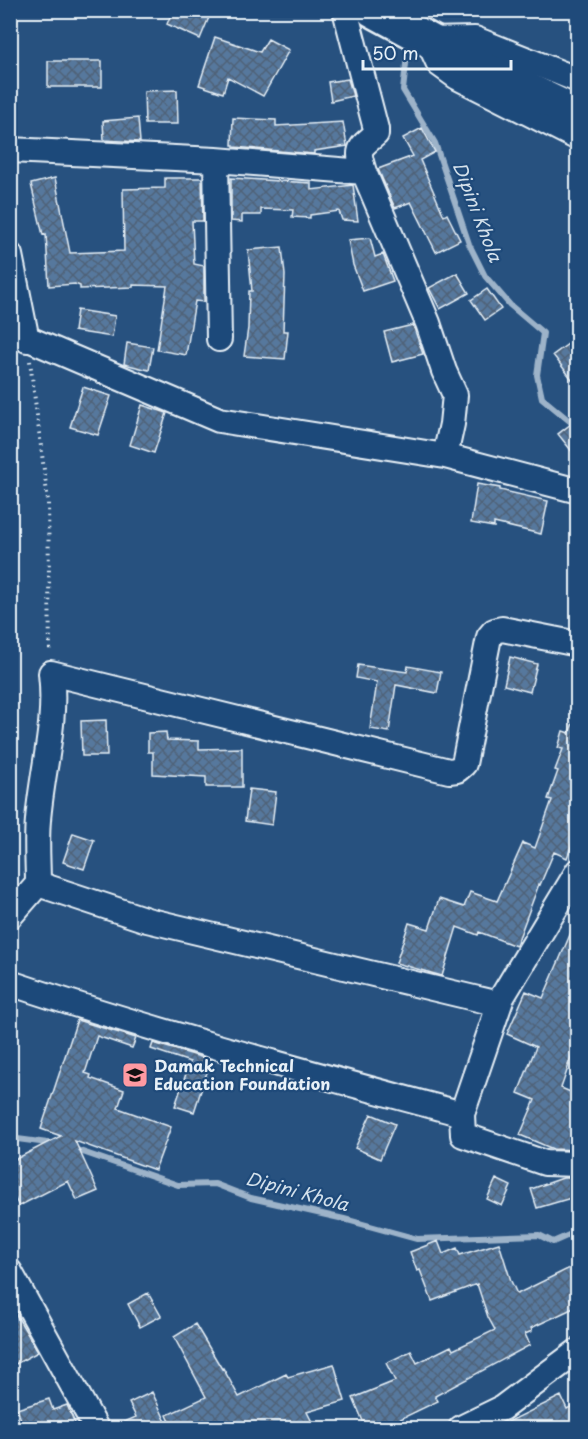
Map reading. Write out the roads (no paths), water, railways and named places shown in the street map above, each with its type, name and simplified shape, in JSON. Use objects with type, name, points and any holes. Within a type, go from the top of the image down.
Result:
[{"type":"highway","points":[[373,10],[428,40],[578,114]]},
{"type":"street","points":[[345,10],[376,129],[376,134],[360,148],[359,153],[364,171],[428,323],[444,371],[455,395],[445,456]]},
{"type":"street","points":[[578,80],[475,39],[428,40],[439,64],[457,77],[578,138]]},
{"type":"street","points":[[10,150],[216,160],[364,171]]},
{"type":"street","points":[[216,160],[219,339]]},
{"type":"street","points":[[10,255],[19,336],[219,420],[445,456],[578,491]]},
{"type":"street","points":[[10,916],[38,884],[38,820],[54,696],[51,673],[448,771],[457,770],[464,764],[484,658],[489,637],[494,631],[502,629],[578,644]]},
{"type":"street","points":[[576,876],[499,1004],[462,1114],[463,1136],[545,1163],[578,1164]]},
{"type":"street","points":[[38,884],[147,920],[499,1004]]},
{"type":"street","points":[[10,983],[213,1046],[462,1114]]},
{"type":"street","points":[[10,1272],[96,1428]]},
{"type":"street","points":[[461,1428],[502,1408],[578,1350]]},
{"type":"waterway","name":"Dipini Khola","points":[[428,17],[431,10]]},
{"type":"waterway","name":"Dipini Khola","points":[[408,47],[403,90],[435,143],[469,244],[485,276],[510,305],[543,333],[537,375],[542,398],[578,428]]},
{"type":"waterway","name":"Dipini Khola","points":[[10,1138],[55,1144]]},
{"type":"waterway","name":"Dipini Khola","points":[[74,1149],[178,1185],[215,1184],[251,1198],[344,1219],[417,1239],[539,1235],[553,1242],[578,1231]]},
{"type":"place","name":"Damak Technical Education Foundation","points":[[135,1075]]}]
